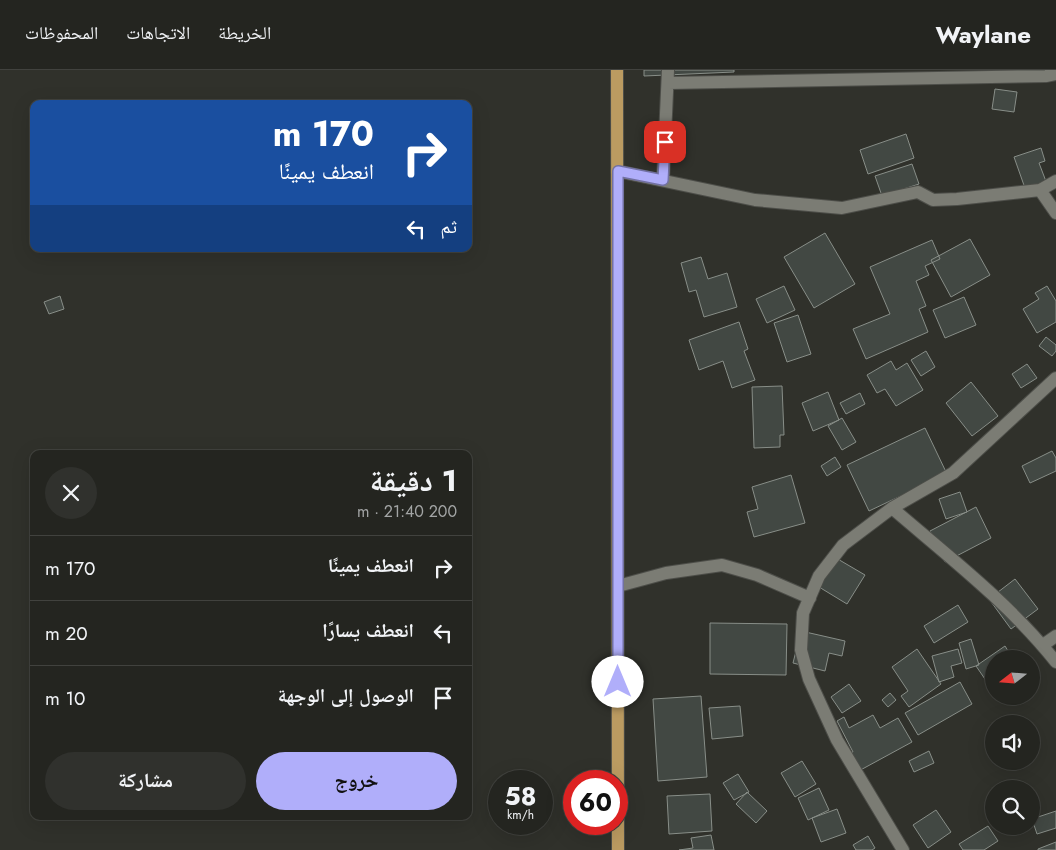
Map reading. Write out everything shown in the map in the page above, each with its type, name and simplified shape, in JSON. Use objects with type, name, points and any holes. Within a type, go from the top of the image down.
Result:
[{"type":"main road","points":[[617,70],[618,850]]},
{"type":"street","points":[[663,180],[668,76],[1046,76],[1056,74]]},
{"type":"street","points":[[618,171],[756,200],[842,208],[918,192],[933,200],[1040,190],[1056,181]]},
{"type":"street","points":[[1040,190],[1056,213]]},
{"type":"street","points":[[903,850],[837,740],[809,678],[801,650],[804,613],[819,576],[843,545],[892,508],[953,473],[1056,378]]},
{"type":"street","points":[[892,508],[994,596],[1056,662]]},
{"type":"street","points":[[618,586],[666,573],[722,565],[757,575],[810,598]]},
{"type":"street","points":[[1043,646],[1056,636]]},
{"type":"building","points":[[644,70],[734,70],[734,72],[644,76]]},
{"type":"building","points":[[995,89],[1017,92],[1014,112],[992,109]]},
{"type":"building","points":[[906,134],[914,158],[868,174],[860,150]]},
{"type":"building","points":[[1041,148],[1045,161],[1039,163],[1047,184],[1026,191],[1014,157]]},
{"type":"building","points":[[912,164],[919,184],[882,196],[875,176]]},
{"type":"building","points":[[825,233],[855,284],[814,308],[784,257]]},
{"type":"building","points":[[970,239],[990,275],[951,297],[931,260]]},
{"type":"building","points":[[932,240],[940,259],[925,266],[929,275],[916,281],[926,306],[919,309],[928,332],[866,359],[853,329],[890,314],[870,267]]},
{"type":"building","points":[[701,257],[708,279],[727,273],[737,307],[704,317],[696,290],[689,292],[681,263]]},
{"type":"building","points":[[784,286],[795,310],[767,323],[756,299]]},
{"type":"building","points":[[1047,286],[1056,301],[1056,322],[1037,333],[1023,309],[1039,299],[1035,293]]},
{"type":"building","points":[[60,296],[64,309],[49,314],[44,302]]},
{"type":"building","points":[[964,297],[976,325],[945,338],[933,310]]},
{"type":"building","points":[[798,315],[811,354],[787,362],[774,323]]},
{"type":"building","points":[[739,322],[748,349],[744,351],[755,380],[732,388],[723,361],[699,370],[689,340]]},
{"type":"building","points":[[1046,337],[1056,345],[1056,351],[1052,356],[1039,346]]},
{"type":"building","points":[[926,351],[935,367],[921,376],[911,360]]},
{"type":"building","points":[[891,361],[896,370],[907,363],[923,390],[896,406],[885,389],[877,393],[867,375]]},
{"type":"building","points":[[1027,364],[1037,378],[1021,388],[1012,374]]},
{"type":"building","points":[[971,382],[998,416],[972,436],[946,403]]},
{"type":"building","points":[[782,386],[784,435],[780,435],[780,447],[754,448],[752,387]]},
{"type":"building","points":[[828,392],[839,420],[813,431],[802,403]]},
{"type":"building","points":[[860,393],[865,404],[846,414],[840,403]]},
{"type":"building","points":[[842,418],[856,442],[842,450],[828,426]]},
{"type":"building","points":[[925,428],[947,474],[869,511],[847,465]]},
{"type":"building","points":[[1052,451],[1056,458],[1056,471],[1030,483],[1022,466]]},
{"type":"building","points":[[835,457],[841,467],[827,476],[821,466]]},
{"type":"building","points":[[791,475],[805,523],[754,537],[747,512],[758,509],[752,487]]},
{"type":"building","points":[[960,492],[967,512],[946,519],[939,499]]},
{"type":"building","points":[[976,507],[991,538],[945,562],[930,531]]},
{"type":"building","points":[[836,558],[865,575],[847,604],[819,587]]},
{"type":"building","points":[[1015,579],[1038,609],[1011,629],[989,599]]},
{"type":"building","points":[[958,605],[968,622],[934,643],[924,626]]},
{"type":"building","points":[[710,623],[787,624],[786,675],[710,674]]},
{"type":"building","points":[[801,631],[845,641],[842,656],[829,653],[825,671],[793,663]]},
{"type":"building","points":[[971,639],[979,665],[966,669],[959,643]]},
{"type":"building","points":[[1005,646],[1007,650],[999,650]]},
{"type":"building","points":[[917,649],[941,684],[909,707],[901,696],[908,691],[892,667]]},
{"type":"building","points":[[958,649],[962,663],[951,666],[954,677],[939,682],[932,656]]},
{"type":"building","points":[[985,660],[985,679],[976,666]]},
{"type":"building","points":[[960,682],[972,704],[918,735],[905,713]]},
{"type":"building","points":[[849,684],[861,701],[842,713],[831,697]]},
{"type":"building","points":[[890,693],[896,700],[888,707],[882,700]]},
{"type":"building","points":[[701,696],[707,777],[658,781],[653,699]]},
{"type":"building","points":[[740,706],[743,736],[712,739],[709,708]]},
{"type":"building","points":[[873,715],[880,728],[898,718],[912,742],[855,773],[846,756],[853,752],[837,721],[844,717],[849,728]]},
{"type":"building","points":[[929,751],[934,763],[914,772],[909,761]]},
{"type":"building","points":[[802,761],[816,784],[795,797],[781,773]]},
{"type":"building","points":[[738,774],[749,792],[734,800],[723,783]]},
{"type":"building","points":[[819,788],[829,810],[808,820],[798,798]]},
{"type":"building","points":[[747,792],[767,811],[756,823],[736,804]]},
{"type":"building","points":[[710,794],[712,831],[669,834],[667,796]]},
{"type":"building","points":[[837,809],[846,833],[821,842],[812,818]]},
{"type":"building","points":[[936,810],[951,832],[928,848],[913,825]]},
{"type":"building","points":[[1056,811],[1056,828],[1040,833],[1040,816]]},
{"type":"building","points":[[985,828],[985,835],[994,835],[998,841],[984,850],[963,850],[959,844]]},
{"type":"building","points":[[711,835],[714,850],[679,850],[693,848],[691,838]]},
{"type":"building","points":[[868,836],[875,848],[872,850],[856,850],[853,845]]},
{"type":"building","points":[[1056,842],[1056,850],[1038,850],[1038,849]]},
{"type":"route","points":[[618,682],[618,171],[663,180],[665,142]]}]
